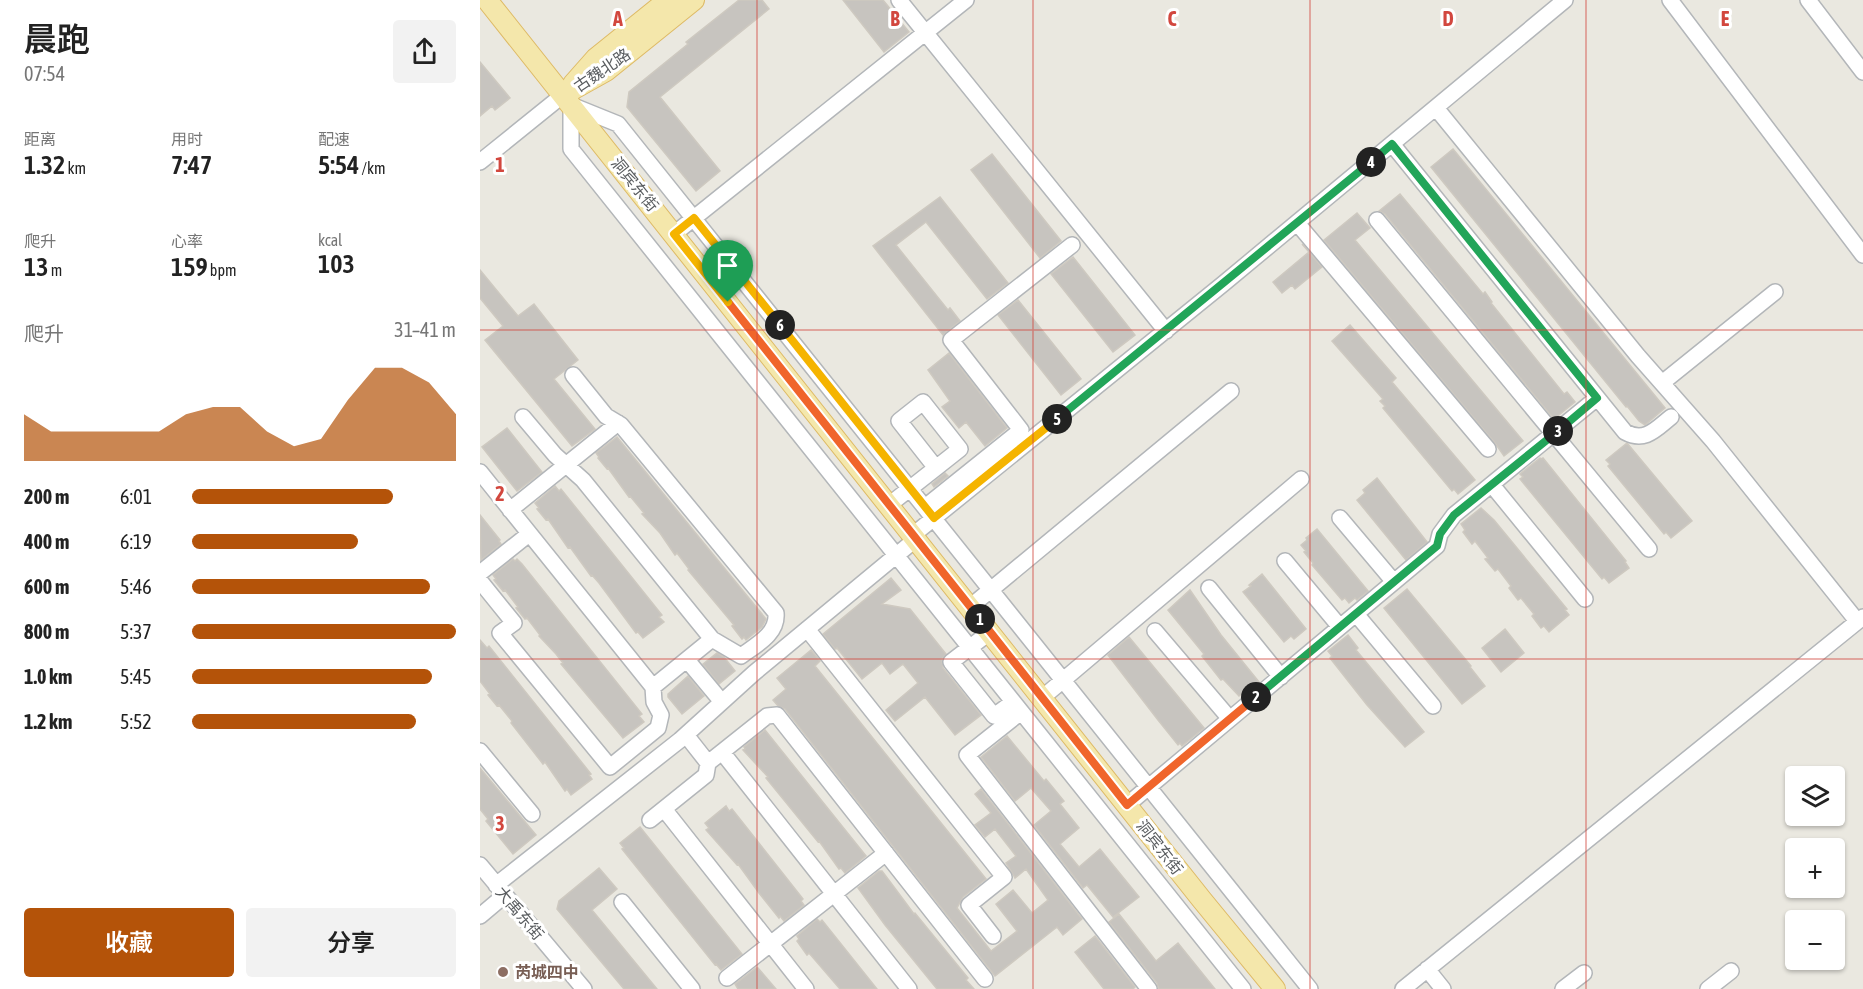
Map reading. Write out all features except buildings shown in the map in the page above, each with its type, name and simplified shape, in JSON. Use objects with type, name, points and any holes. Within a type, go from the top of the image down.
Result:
[{"type":"main road","name":"洞宾东街","points":[[487,0],[1275,989]]},
{"type":"main road","name":"古魏北路","points":[[567,100],[596,58],[668,0]]},
{"type":"main road","name":"古魏北路","points":[[567,100],[694,0]]},
{"type":"street","points":[[898,0],[1166,331]]},
{"type":"street","points":[[674,234],[966,0]]},
{"type":"street","points":[[929,512],[1166,331],[1565,0]]},
{"type":"street","points":[[1670,0],[1863,255]]},
{"type":"street","points":[[1808,0],[1863,72]]},
{"type":"street","points":[[480,162],[567,100]]},
{"type":"street","points":[[567,100],[618,124],[1310,989]]},
{"type":"street","points":[[567,100],[571,149],[1243,989]]},
{"type":"street","points":[[1403,989],[1860,619],[1436,108]]},
{"type":"street","points":[[1392,144],[1625,432],[1634,436],[1648,436],[1671,417]]},
{"type":"street","points":[[1377,220],[1649,549]]},
{"type":"street","points":[[1298,223],[1488,449]]},
{"type":"street","points":[[480,916],[500,890],[896,555],[914,537],[929,512],[1021,430],[951,339],[1072,245]]},
{"type":"street","points":[[1662,383],[1775,292]]},
{"type":"street","points":[[524,417],[555,455],[583,480],[712,639],[741,656],[773,630],[777,622],[776,613],[618,423],[606,416],[573,375]]},
{"type":"street","points":[[970,607],[1231,391]]},
{"type":"street","points":[[1127,805],[1437,546],[1440,534],[1454,515],[1597,398]]},
{"type":"street","points":[[510,510],[618,423]]},
{"type":"street","points":[[889,505],[936,468]]},
{"type":"street","points":[[480,472],[653,687],[654,702],[661,715],[658,728],[610,767],[500,633],[514,623],[480,581]]},
{"type":"street","points":[[1042,698],[1300,479]]},
{"type":"street","points":[[1492,485],[1585,599]]},
{"type":"street","points":[[1340,518],[1394,582]]},
{"type":"street","points":[[480,573],[529,534]]},
{"type":"street","points":[[1285,561],[1340,627]]},
{"type":"street","points":[[1209,588],[1281,676]]},
{"type":"street","points":[[1356,614],[1433,706]]},
{"type":"street","points":[[807,629],[1004,877],[969,905],[993,936]]},
{"type":"street","points":[[1155,631],[1230,719]]},
{"type":"street","points":[[990,632],[951,662],[994,716],[1017,707]]},
{"type":"street","points":[[653,687],[712,639]]},
{"type":"street","points":[[687,660],[722,702]]},
{"type":"street","points":[[1017,707],[967,755],[1149,989]]},
{"type":"street","points":[[650,820],[706,775],[708,763],[767,716],[777,715],[985,979]]},
{"type":"street","points":[[686,735],[708,763]]},
{"type":"street","points":[[480,751],[532,814]]},
{"type":"street","points":[[722,752],[909,989]]},
{"type":"street","points":[[664,808],[806,989]]},
{"type":"street","points":[[727,978],[886,853]]},
{"type":"street","name":"大禹东街","points":[[480,866],[584,989]]},
{"type":"street","points":[[622,902],[692,989]]},
{"type":"street","points":[[1427,969],[1443,989]]},
{"type":"street","points":[[1708,989],[1731,971]]},
{"type":"street","points":[[1563,989],[1584,974]]},
{"type":"place","name":"芮城四中","points":[[503,972]]},
{"type":"route","points":[[1392,144],[1597,398],[1454,515],[1440,534],[1437,546],[1127,805],[728,302],[674,234],[694,218],[934,518],[1392,144]]}]
